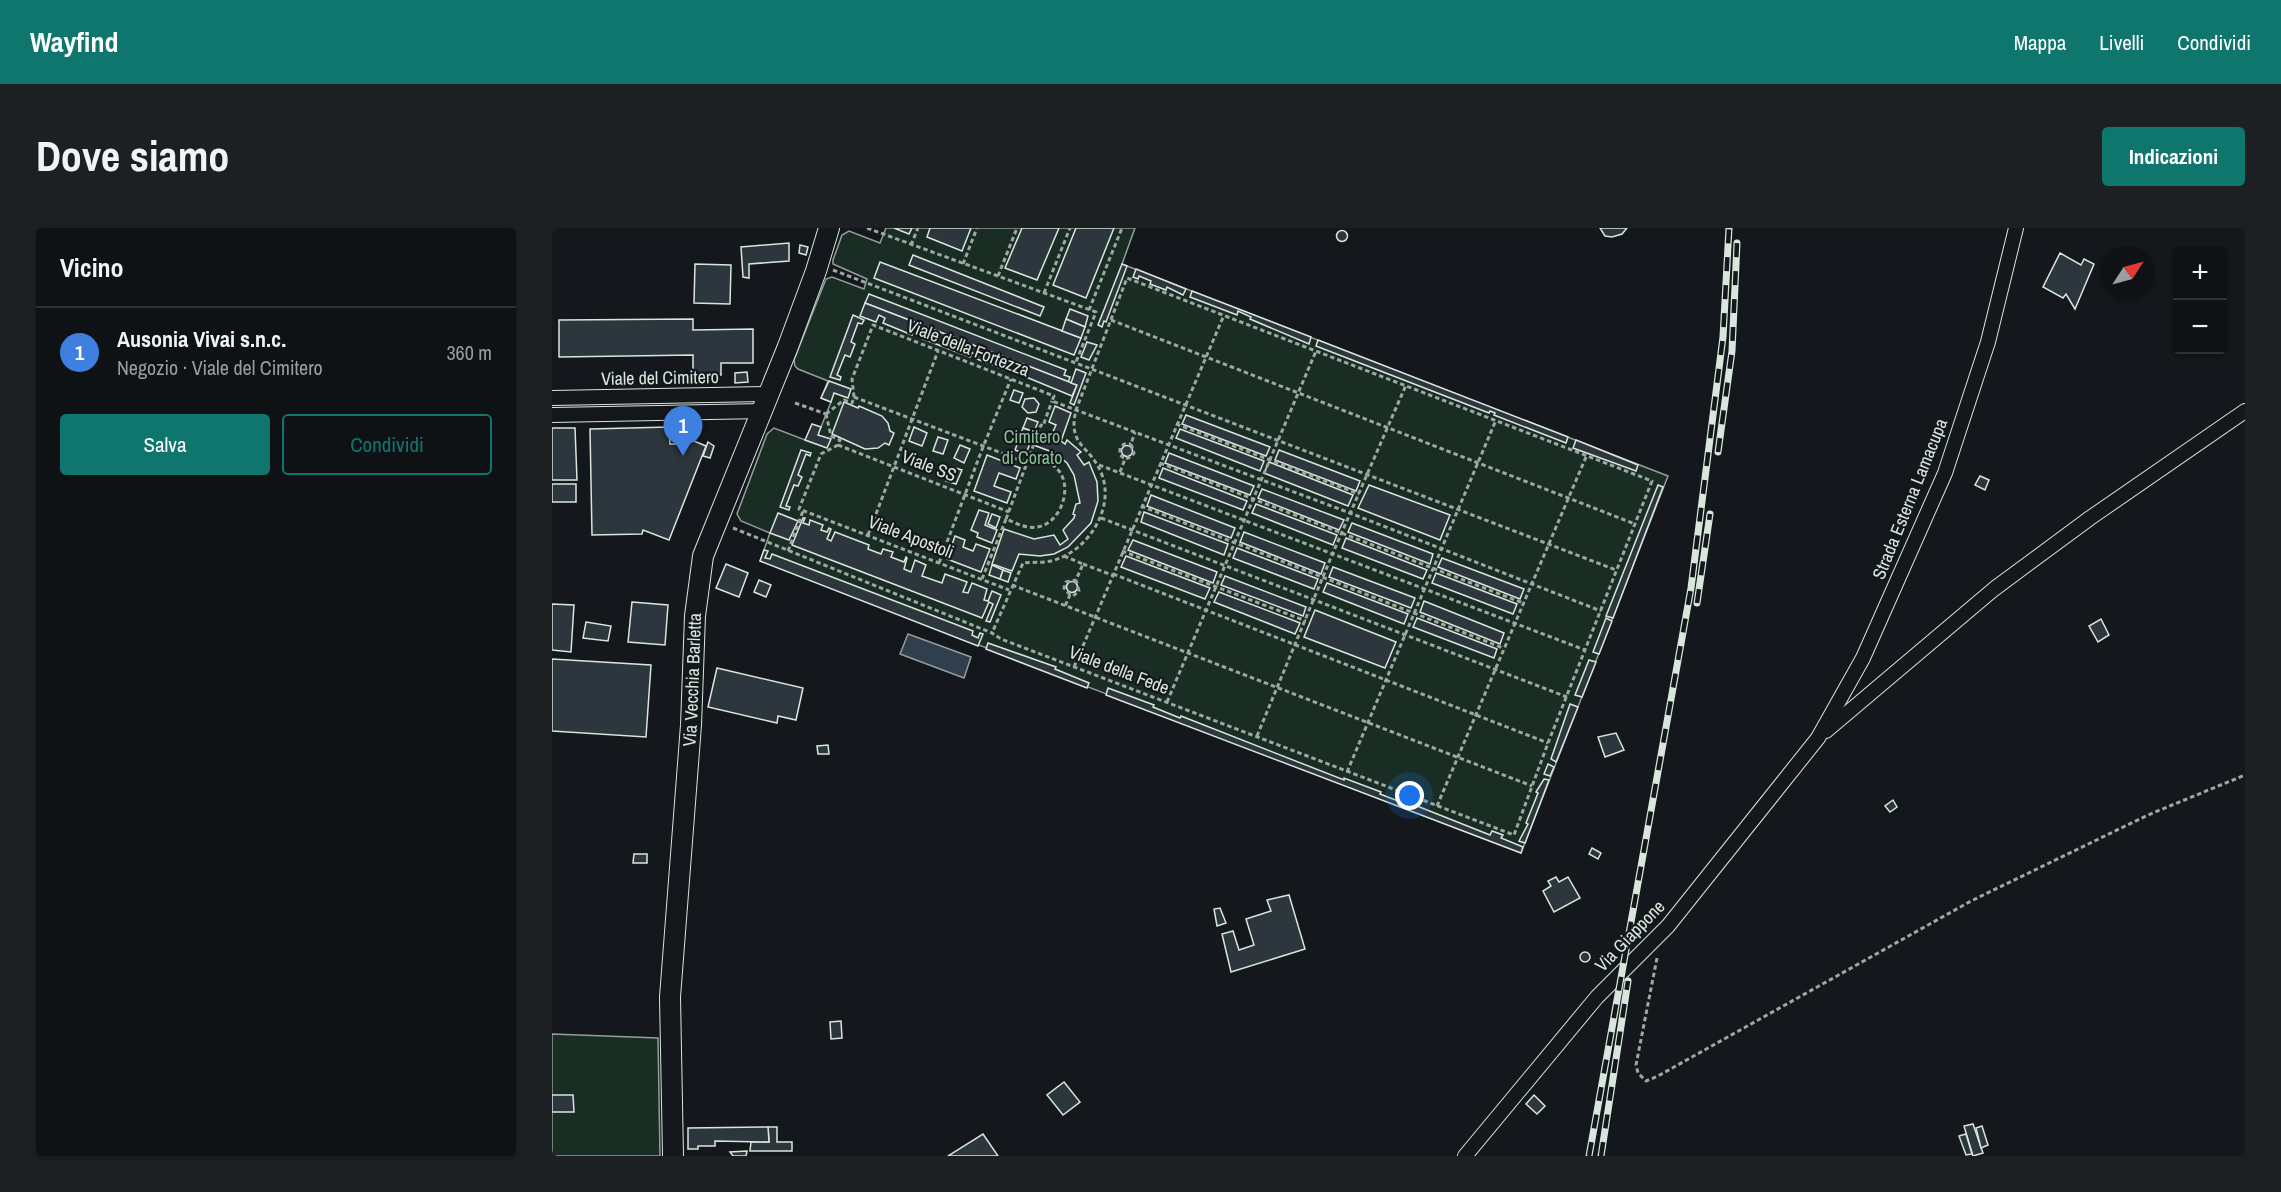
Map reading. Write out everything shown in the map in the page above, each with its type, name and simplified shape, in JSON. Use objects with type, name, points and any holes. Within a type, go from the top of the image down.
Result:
[{"type":"street","name":"Via Vecchia Barletta","points":[[673,1156],[670,997],[691,726],[695,616],[703,556],[766,403],[818,264],[829,228]]},
{"type":"street","name":"Strada Esterna Lamacupa","points":[[1818,738],[1863,658],[1945,473],[1988,342],[2016,228]]},
{"type":"street","name":"Viale del Cimitero","points":[[552,398],[766,403]]},
{"type":"street","points":[[552,415],[766,403]]},
{"type":"street","name":"Viale del Cimitero","points":[[552,407],[766,403]]},
{"type":"street","points":[[1818,738],[1994,589],[2090,518],[2245,411]]},
{"type":"street","name":"Via Giappone","points":[[1465,1156],[1597,997],[1668,926],[1818,738]]},
{"type":"path","points":[[867,228],[1096,312],[1076,362]]},
{"type":"path","points":[[911,245],[918,228]]},
{"type":"path","points":[[963,264],[977,228]]},
{"type":"path","points":[[998,276],[1017,228]]},
{"type":"path","points":[[1044,293],[1070,228]]},
{"type":"path","points":[[1089,310],[1122,228]]},
{"type":"path","points":[[818,264],[1616,570]]},
{"type":"path","points":[[992,633],[1012,585],[1023,563],[1051,561],[1072,553],[1088,538],[1101,518],[1105,500],[1103,477],[1097,465],[1074,436],[1072,426],[1076,410],[1127,278],[1652,481],[1532,786],[1012,585]]},
{"type":"path","points":[[1074,667],[1224,315]]},
{"type":"path","points":[[1111,320],[1635,524]]},
{"type":"path","name":"Viale della Fortezza","points":[[854,397],[852,379],[873,326],[1054,396],[1052,401]]},
{"type":"path","points":[[868,535],[938,351]]},
{"type":"path","points":[[1167,702],[1316,351]]},
{"type":"path","points":[[939,562],[982,447],[1011,379]]},
{"type":"path","points":[[1257,736],[1406,385]]},
{"type":"path","points":[[826,414],[844,400],[852,403],[854,397],[1028,463]]},
{"type":"path","points":[[982,579],[1052,401],[1350,513],[1600,611]]},
{"type":"path","points":[[795,403],[826,414]]},
{"type":"path","points":[[788,551],[803,511],[799,509],[821,454],[838,445],[840,440],[831,436],[826,414]]},
{"type":"path","points":[[1347,772],[1366,722],[1496,420]]},
{"type":"path","points":[[1176,424],[1359,494]]},
{"type":"path","points":[[1131,444],[1124,444],[1120,448],[1120,455],[1125,459],[1131,458],[1134,453],[1131,444],[1135,432]]},
{"type":"path","name":"Viale SS","points":[[838,445],[1009,512]]},
{"type":"path","points":[[1006,519],[1029,528],[1040,527],[1052,519],[1060,507],[1066,489],[1060,472],[1047,460],[1031,456]]},
{"type":"path","points":[[1437,806],[1586,456]]},
{"type":"path","points":[[1120,473],[1125,459]]},
{"type":"path","points":[[1160,463],[1523,603]]},
{"type":"path","points":[[1097,465],[1585,650]]},
{"type":"path","points":[[1141,506],[1503,648]]},
{"type":"path","name":"Viale Apostoli","points":[[803,511],[1010,590]]},
{"type":"path","points":[[1101,518],[1567,697]]},
{"type":"path","name":"Viale della Fede","points":[[718,521],[992,633],[1001,639],[1514,835],[1532,786]]},
{"type":"path","points":[[1122,551],[1306,621]]},
{"type":"path","points":[[1064,556],[1548,743]]},
{"type":"path","points":[[1070,595],[1073,596],[1079,591],[1076,580],[1083,564]]},
{"type":"path","points":[[1070,595],[1064,588],[1066,582],[1076,580]]},
{"type":"path","points":[[1065,606],[1070,595]]},
{"type":"path","points":[[1657,956],[1636,1065],[1638,1073],[1646,1081],[1971,901],[2148,815],[2245,776]]},
{"type":"green space","name":"Cimitero di Corato","points":[[886,228],[1135,228],[1122,264],[1668,476],[1521,853],[760,561],[770,533],[741,521],[737,514],[767,434],[774,428],[805,440],[821,427],[831,402],[821,398],[828,381],[798,369],[794,360],[826,279],[832,277],[864,289],[867,279],[833,264],[842,235],[849,231],[880,243]]},
{"type":"green space","points":[[552,1034],[658,1038],[660,1156],[552,1156]]},
{"type":"water","points":[[908,634],[971,657],[964,678],[900,654]]},
{"type":"building","points":[[894,228],[912,228],[909,234]]},
{"type":"building","points":[[930,228],[971,228],[962,251],[927,237]]},
{"type":"building","points":[[1022,228],[1059,228],[1037,280],[1005,268]]},
{"type":"building","points":[[1076,228],[1114,228],[1086,298],[1053,285]]},
{"type":"building","points":[[1600,228],[1627,228],[1622,234],[1612,237],[1605,236]]},
{"type":"building","points":[[1342,231],[1346,232],[1346,240],[1342,241],[1338,240],[1337,236],[1338,232]]},
{"type":"building","points":[[789,243],[789,261],[749,264],[749,278],[743,277],[741,247]]},
{"type":"building","points":[[800,245],[808,247],[806,255],[799,253]]},
{"type":"building","points":[[2060,253],[2081,265],[2084,259],[2094,264],[2075,309],[2066,294],[2063,298],[2043,287]]},
{"type":"building","points":[[913,255],[1044,307],[1040,316],[909,265]]},
{"type":"building","points":[[880,262],[1081,338],[1074,355],[874,278]]},
{"type":"building","points":[[695,264],[731,265],[730,304],[694,303]]},
{"type":"building","points":[[1122,264],[1127,266],[1106,322],[1104,321],[1102,327],[1098,325]]},
{"type":"building","points":[[1136,269],[1186,289],[1183,295],[1167,287],[1166,290],[1150,284],[1151,281],[1139,276],[1138,279],[1133,277]]},
{"type":"building","points":[[1192,291],[1311,337],[1309,344],[1250,319],[1251,317],[1238,311],[1237,315],[1190,297]]},
{"type":"building","points":[[869,294],[1066,370],[1064,375],[1070,377],[1068,382],[865,303]]},
{"type":"building","points":[[865,303],[917,323],[912,335],[883,323],[885,318],[879,315],[876,322],[860,316]]},
{"type":"building","points":[[1070,309],[1088,316],[1085,327],[1066,319]]},
{"type":"building","points":[[853,315],[864,320],[862,324],[858,323],[851,342],[855,344],[850,357],[845,355],[837,375],[841,377],[840,380],[830,377]]},
{"type":"building","points":[[693,319],[693,330],[753,329],[753,363],[721,363],[721,375],[693,375],[693,355],[559,357],[559,320]]},
{"type":"building","points":[[1066,319],[1085,327],[1081,338],[1062,331]]},
{"type":"building","points":[[927,327],[1009,359],[1005,370],[977,359],[978,355],[972,353],[970,357],[923,339]]},
{"type":"building","points":[[1318,340],[1568,437],[1566,443],[1494,415],[1495,413],[1490,411],[1489,413],[1316,346]]},
{"type":"building","points":[[1087,342],[1097,345],[1089,360],[1081,357]]},
{"type":"building","points":[[1013,360],[1077,385],[1072,396],[1009,370]]},
{"type":"building","points":[[1076,369],[1086,373],[1074,405],[1070,403],[1077,385],[1071,383]]},
{"type":"building","points":[[747,372],[748,382],[735,383],[735,373]]},
{"type":"building","points":[[829,381],[851,389],[848,398],[834,393],[831,402],[821,398]]},
{"type":"building","points":[[1014,390],[1023,393],[1019,403],[1010,400]]},
{"type":"building","points":[[1034,398],[1039,404],[1036,412],[1028,413],[1022,407],[1025,399]]},
{"type":"building","points":[[844,402],[882,416],[888,423],[890,431],[894,433],[889,445],[885,443],[878,448],[865,449],[832,434]]},
{"type":"building","points":[[1055,406],[1071,413],[1061,441],[1065,444],[1067,440],[1081,452],[1077,455],[1084,465],[1089,462],[1097,482],[1098,501],[1091,523],[1068,547],[1054,554],[1040,556],[1019,554],[1012,571],[992,564],[1004,529],[1034,539],[1054,535],[1060,545],[1068,539],[1063,530],[1074,518],[1076,504],[1080,503],[1074,475],[1067,463],[1055,453],[1036,446],[1040,435],[1050,438],[1056,425],[1049,422]]},
{"type":"building","points":[[1186,415],[1270,447],[1266,456],[1182,424]]},
{"type":"building","points":[[1027,418],[1038,422],[1034,432],[1023,428]]},
{"type":"building","points":[[685,423],[691,423],[695,430],[691,437],[685,437],[681,433],[681,427]]},
{"type":"building","points":[[812,424],[821,427],[818,435],[831,439],[827,448],[805,440]]},
{"type":"building","points":[[669,427],[670,444],[678,444],[682,436],[706,446],[669,540],[643,530],[642,534],[592,535],[590,429]]},
{"type":"building","points":[[914,427],[927,433],[922,446],[909,441]]},
{"type":"building","points":[[552,428],[575,428],[577,480],[552,480]]},
{"type":"building","points":[[1023,428],[1034,432],[1030,443],[1019,439]]},
{"type":"building","points":[[1180,429],[1264,461],[1260,471],[1176,438]]},
{"type":"building","points":[[938,437],[948,440],[943,454],[933,451]]},
{"type":"building","points":[[1019,439],[1030,443],[1026,454],[1015,450]]},
{"type":"building","points":[[1576,440],[1638,465],[1636,471],[1573,448]]},
{"type":"building","points":[[708,442],[714,446],[710,458],[703,456]]},
{"type":"building","points":[[960,445],[970,449],[964,463],[954,458]]},
{"type":"building","points":[[1127,446],[1131,447],[1131,455],[1127,456],[1123,455],[1122,451],[1123,447]]},
{"type":"building","points":[[801,450],[811,453],[810,456],[806,454],[798,475],[802,477],[798,486],[794,485],[786,506],[790,507],[789,510],[780,507]]},
{"type":"building","points":[[1279,450],[1360,481],[1356,491],[1275,460]]},
{"type":"building","points":[[1169,453],[1254,486],[1250,495],[1165,463]]},
{"type":"building","points":[[987,455],[1020,468],[1016,479],[999,473],[994,486],[1011,492],[1007,503],[974,491]]},
{"type":"building","points":[[1269,462],[1353,495],[1348,506],[1264,473]]},
{"type":"building","points":[[952,467],[962,470],[956,484],[946,481]]},
{"type":"building","points":[[1163,468],[1247,501],[1243,510],[1159,478]]},
{"type":"building","points":[[1980,476],[1989,480],[1985,490],[1975,485]]},
{"type":"building","points":[[552,484],[576,484],[576,502],[552,502]]},
{"type":"building","points":[[1369,485],[1450,515],[1440,540],[1358,508]]},
{"type":"building","points":[[1658,485],[1663,487],[1613,618],[1606,616]]},
{"type":"building","points":[[1262,489],[1344,520],[1339,530],[1258,498]]},
{"type":"building","points":[[1151,495],[1235,528],[1231,538],[1147,506]]},
{"type":"building","points":[[1256,504],[1337,535],[1333,545],[1252,513]]},
{"type":"building","points":[[979,510],[989,513],[985,525],[997,530],[992,543],[977,537],[978,533],[971,530]]},
{"type":"building","points":[[1144,512],[1228,544],[1224,555],[1141,522]]},
{"type":"building","points":[[778,513],[798,521],[789,540],[770,533]]},
{"type":"building","points":[[992,514],[1000,517],[996,528],[988,524]]},
{"type":"building","points":[[803,518],[805,518],[803,523],[809,525],[810,520],[823,525],[821,530],[827,532],[829,528],[831,529],[827,539],[831,541],[835,532],[869,545],[868,549],[881,554],[883,549],[893,552],[891,557],[904,562],[906,557],[904,569],[911,572],[915,560],[926,565],[922,576],[942,583],[945,574],[967,582],[963,592],[968,593],[972,583],[987,589],[984,600],[988,601],[992,591],[1001,595],[990,622],[986,621],[993,604],[989,602],[982,618],[792,545]]},
{"type":"building","points":[[1352,523],[1433,554],[1430,564],[1348,532]]},
{"type":"building","points":[[1244,532],[1325,563],[1321,574],[1240,542]]},
{"type":"building","points":[[955,536],[965,540],[963,547],[973,551],[976,544],[990,549],[981,572],[947,559]]},
{"type":"building","points":[[1346,538],[1427,570],[1423,579],[1342,548]]},
{"type":"building","points":[[1133,540],[1217,572],[1213,583],[1128,550]]},
{"type":"building","points":[[1237,548],[1318,579],[1314,589],[1233,558]]},
{"type":"building","points":[[764,550],[768,551],[765,558],[770,559],[772,554],[973,631],[972,635],[978,638],[980,633],[983,634],[978,646],[760,561]]},
{"type":"building","points":[[1126,556],[1210,588],[1205,599],[1121,567]]},
{"type":"building","points":[[1442,558],[1524,589],[1520,599],[1438,567]]},
{"type":"building","points":[[726,564],[748,573],[739,597],[716,588]]},
{"type":"building","points":[[992,565],[1003,570],[1000,579],[989,575]]},
{"type":"building","points":[[1333,567],[1415,598],[1411,608],[1329,577]]},
{"type":"building","points":[[1003,570],[1011,573],[1008,582],[1000,579]]},
{"type":"building","points":[[1436,573],[1517,604],[1513,614],[1432,583]]},
{"type":"building","points":[[1225,576],[1306,607],[1303,616],[1221,585]]},
{"type":"building","points":[[759,580],[771,585],[766,597],[754,592]]},
{"type":"building","points":[[1072,582],[1076,583],[1076,591],[1072,592],[1068,591],[1067,587],[1068,583]]},
{"type":"building","points":[[1327,583],[1408,614],[1404,624],[1323,592]]},
{"type":"building","points":[[1219,592],[1300,623],[1295,634],[1214,602]]},
{"type":"building","points":[[1424,601],[1504,633],[1500,644],[1420,612]]},
{"type":"building","points":[[632,602],[668,605],[665,645],[628,642]]},
{"type":"building","points":[[552,604],[574,605],[571,652],[552,650]]},
{"type":"building","points":[[1315,610],[1396,642],[1385,668],[1304,637]]},
{"type":"building","points":[[1417,618],[1497,649],[1494,658],[1413,627]]},
{"type":"building","points":[[1606,618],[1612,621],[1599,654],[1593,652]]},
{"type":"building","points":[[2101,619],[2109,635],[2098,642],[2089,626]]},
{"type":"building","points":[[586,622],[611,626],[608,641],[583,638]]},
{"type":"building","points":[[988,643],[1056,667],[1055,669],[1089,683],[1087,688],[986,649]]},
{"type":"building","points":[[552,659],[651,665],[646,737],[552,731]]},
{"type":"building","points":[[1589,660],[1596,662],[1582,697],[1575,695]]},
{"type":"building","points":[[717,668],[803,688],[796,720],[778,716],[777,723],[708,707]]},
{"type":"building","points":[[1108,688],[1154,705],[1153,707],[1180,718],[1181,716],[1344,780],[1344,778],[1381,792],[1380,794],[1406,804],[1407,802],[1490,835],[1492,831],[1503,835],[1501,838],[1523,847],[1521,853],[1106,695]]},
{"type":"building","points":[[1570,704],[1578,707],[1556,762],[1551,759]]},
{"type":"building","points":[[1616,733],[1624,750],[1605,757],[1598,737]]},
{"type":"building","points":[[828,745],[829,754],[818,754],[817,746]]},
{"type":"building","points":[[1548,764],[1554,767],[1550,776],[1544,774]]},
{"type":"building","points":[[1544,779],[1549,780],[1525,843],[1519,841],[1528,824],[1526,823],[1538,793],[1536,792]]},
{"type":"building","points":[[1893,800],[1897,807],[1890,812],[1885,806]]},
{"type":"building","points":[[1592,848],[1601,853],[1598,859],[1589,854]]},
{"type":"building","points":[[634,854],[647,854],[647,863],[633,863]]},
{"type":"building","points":[[1556,877],[1559,882],[1568,877],[1580,898],[1554,912],[1543,891],[1551,886],[1548,881]]},
{"type":"building","points":[[1289,895],[1305,949],[1231,972],[1222,934],[1233,931],[1239,950],[1254,945],[1246,919],[1271,911],[1267,900]]},
{"type":"building","points":[[1220,908],[1226,923],[1217,926],[1214,909]]},
{"type":"building","points":[[1585,952],[1589,953],[1589,961],[1585,962],[1581,961],[1580,957],[1581,953]]},
{"type":"building","points":[[841,1021],[842,1038],[831,1039],[830,1022]]},
{"type":"building","points":[[1064,1082],[1080,1102],[1063,1115],[1047,1095]]},
{"type":"building","points":[[552,1095],[573,1095],[574,1112],[552,1112]]},
{"type":"building","points":[[1534,1095],[1545,1106],[1537,1114],[1526,1104]]},
{"type":"building","points":[[1973,1124],[1983,1153],[1973,1156],[1964,1126]]},
{"type":"building","points":[[1982,1126],[1988,1145],[1981,1148],[1976,1128]]},
{"type":"building","points":[[768,1127],[777,1127],[777,1142],[792,1142],[792,1151],[750,1151],[751,1142],[769,1142]]},
{"type":"building","points":[[768,1127],[769,1142],[715,1141],[715,1146],[698,1146],[698,1149],[688,1149],[688,1128]]},
{"type":"building","points":[[983,1134],[998,1156],[948,1156]]},
{"type":"building","points":[[1966,1134],[1972,1154],[1966,1155],[1959,1136]]},
{"type":"building","points":[[747,1151],[746,1156],[733,1156],[730,1152]]},
{"type":"railway","points":[[1589,1156],[1691,588],[1723,337],[1729,228]]},
{"type":"railway","points":[[1718,452],[1732,351],[1737,243]]},
{"type":"railway","points":[[1697,603],[1710,514]]},
{"type":"railway","points":[[1601,1156],[1628,981]]},
{"type":"place","name":"Ausonia Vivai s.n.c.","points":[[683,456]]}]
